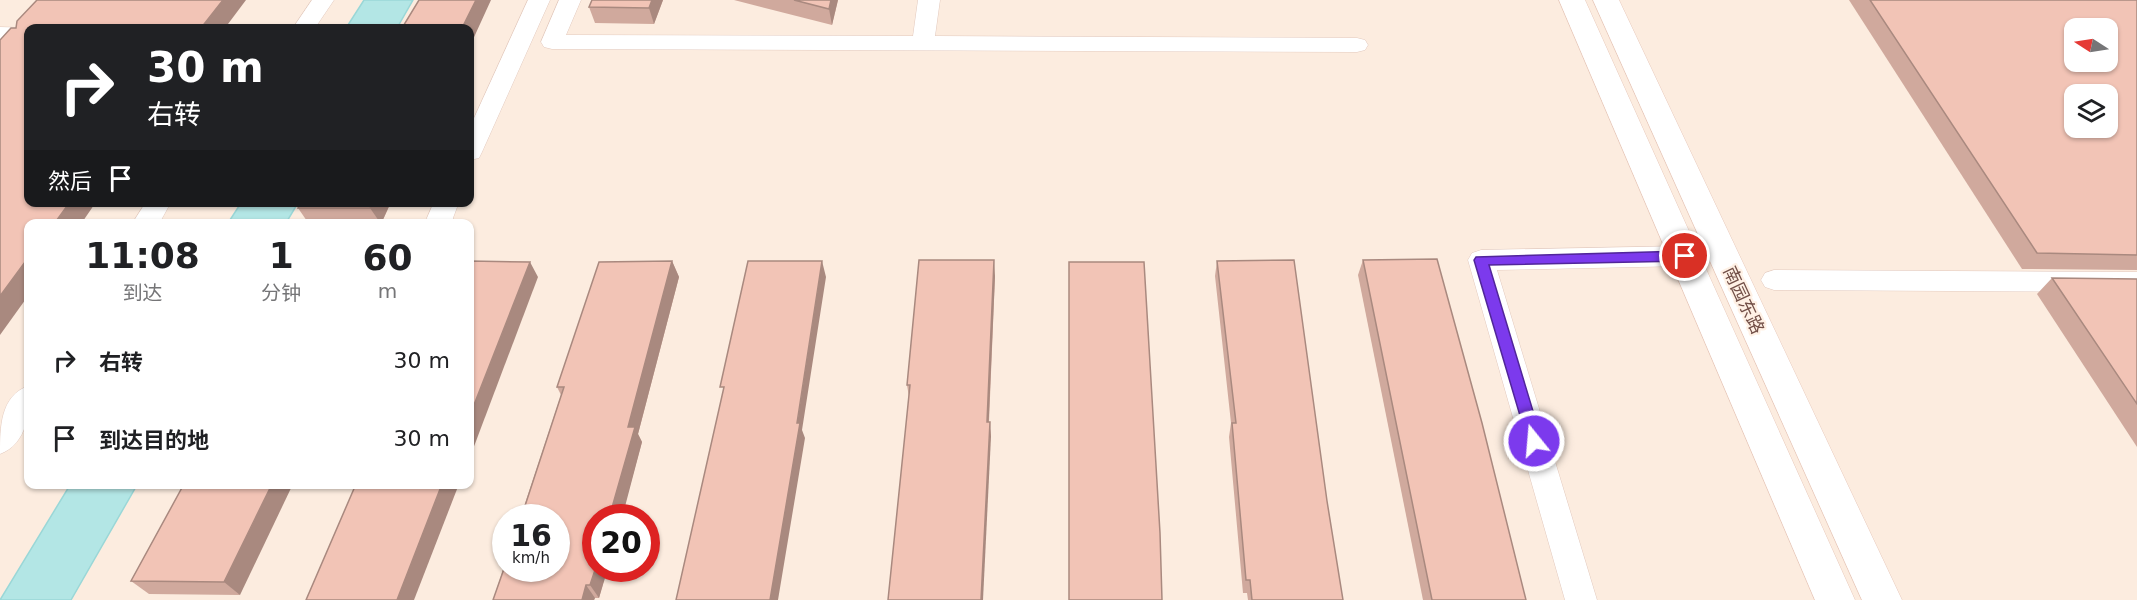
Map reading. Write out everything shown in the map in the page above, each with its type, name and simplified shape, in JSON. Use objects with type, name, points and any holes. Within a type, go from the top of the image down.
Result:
[{"type":"main road","name":"南园东路","points":[[1572,0],[1835,600]]},
{"type":"main road","name":"南园东路","points":[[1606,0],[1882,600]]},
{"type":"lane","points":[[307,24],[323,0]]},
{"type":"lane","points":[[474,143],[539,0]]},
{"type":"lane","points":[[570,0],[552,42],[1357,45]]},
{"type":"lane","points":[[923,43],[929,0]]},
{"type":"lane","points":[[0,34],[24,35]]},
{"type":"lane","points":[[1581,600],[1481,260],[1685,256]]},
{"type":"lane","points":[[1774,280],[2137,282]]},
{"type":"lane","points":[[0,441],[24,404]]},
{"type":"water","points":[[364,0],[413,0],[399,24],[349,24]]},
{"type":"water","points":[[238,207],[296,207],[288,219],[231,219]]},
{"type":"water","points":[[68,489],[135,489],[71,600],[0,600]]},
{"type":"building","points":[[37,0],[223,0],[204,24],[24,24],[24,207],[66,207],[58,219],[24,219],[24,263],[0,296],[0,40],[11,28],[16,28],[17,21]]},
{"type":"building","points":[[419,0],[476,0],[464,24],[404,24]]},
{"type":"building","points":[[592,0],[652,0],[649,8],[589,7]]},
{"type":"building","points":[[794,0],[831,0],[829,9]]},
{"type":"building","points":[[1870,0],[2137,0],[2137,255],[2037,253]]},
{"type":"building","points":[[298,207],[370,207],[370,208]]},
{"type":"building","points":[[1437,259],[1482,423],[1526,600],[1432,600],[1363,260]]},
{"type":"building","points":[[919,260],[994,260],[987,422],[990,422],[981,600],[888,600],[910,385],[907,385]]},
{"type":"building","points":[[1294,260],[1343,600],[1252,600],[1250,580],[1246,580],[1232,423],[1236,423],[1217,261]]},
{"type":"building","points":[[474,261],[530,262],[474,405]]},
{"type":"building","points":[[672,261],[628,427],[635,427],[613,504],[582,504],[582,582],[591,582],[590,585],[586,585],[582,600],[493,600],[499,582],[570,582],[570,504],[526,504],[564,387],[557,387],[599,262]]},
{"type":"building","points":[[748,261],[822,261],[797,423],[800,423],[770,600],[676,600],[724,387],[720,387]]},
{"type":"building","points":[[1069,262],[1144,262],[1162,600],[1069,600]]},
{"type":"building","points":[[2052,278],[2137,279],[2137,404]]},
{"type":"building","points":[[181,489],[270,489],[224,582],[131,581]]},
{"type":"building","points":[[354,489],[440,489],[397,600],[306,600]]},
{"type":"route","points":[[1534,441],[1481,260],[1685,256]]}]
